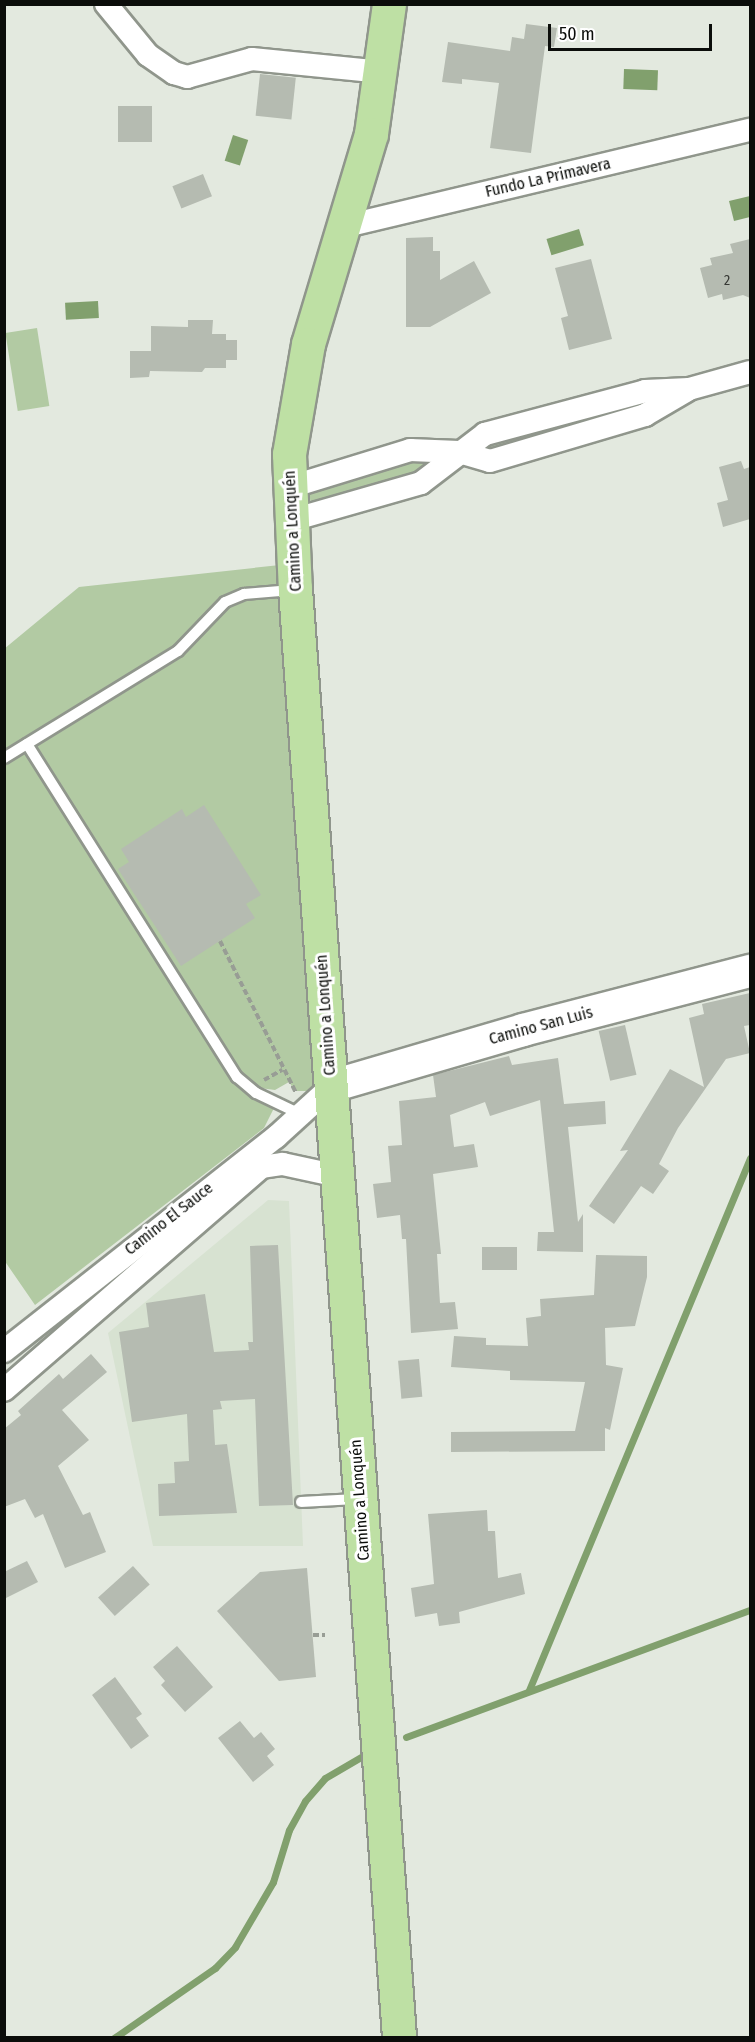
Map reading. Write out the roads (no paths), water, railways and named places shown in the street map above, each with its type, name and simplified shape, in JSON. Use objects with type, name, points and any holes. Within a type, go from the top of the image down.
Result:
[{"type":"main road","name":"Camino a Lonquén","points":[[389,4],[382,72],[371,134],[300,382],[291,431],[290,487],[295,590],[399,2037]]},
{"type":"street","points":[[106,4],[148,55],[174,73],[188,77],[252,58],[382,72]]},
{"type":"street","name":"Fundo La Primavera","points":[[346,226],[750,130]]},
{"type":"street","points":[[292,520],[421,483],[485,434],[645,391],[689,389],[750,372]]},
{"type":"street","points":[[290,487],[410,450],[459,452]]},
{"type":"street","name":"Camino San Luis","points":[[332,1086],[523,1030],[750,971]]},
{"type":"street","name":"Camino El Sauce","points":[[4,1351],[276,1137],[332,1086]]},
{"type":"street","points":[[276,1137],[283,1164]]},
{"type":"street","name":"Camino El Sauce","points":[[4,1390],[250,1174],[261,1167],[283,1164],[338,1176]]},
{"type":"lane","points":[[4,758],[178,651],[225,602],[244,594],[295,590]]},
{"type":"lane","points":[[27,744],[237,1077],[256,1093],[301,1114]]},
{"type":"lane","points":[[301,1502],[359,1499]]},
{"type":"waterway","points":[[529,1690],[750,1158]]},
{"type":"waterway","points":[[406,1737],[750,1610]]},
{"type":"waterway","points":[[114,2038],[215,1968],[235,1947],[273,1882],[289,1830],[305,1801],[325,1778],[368,1753]]}]
